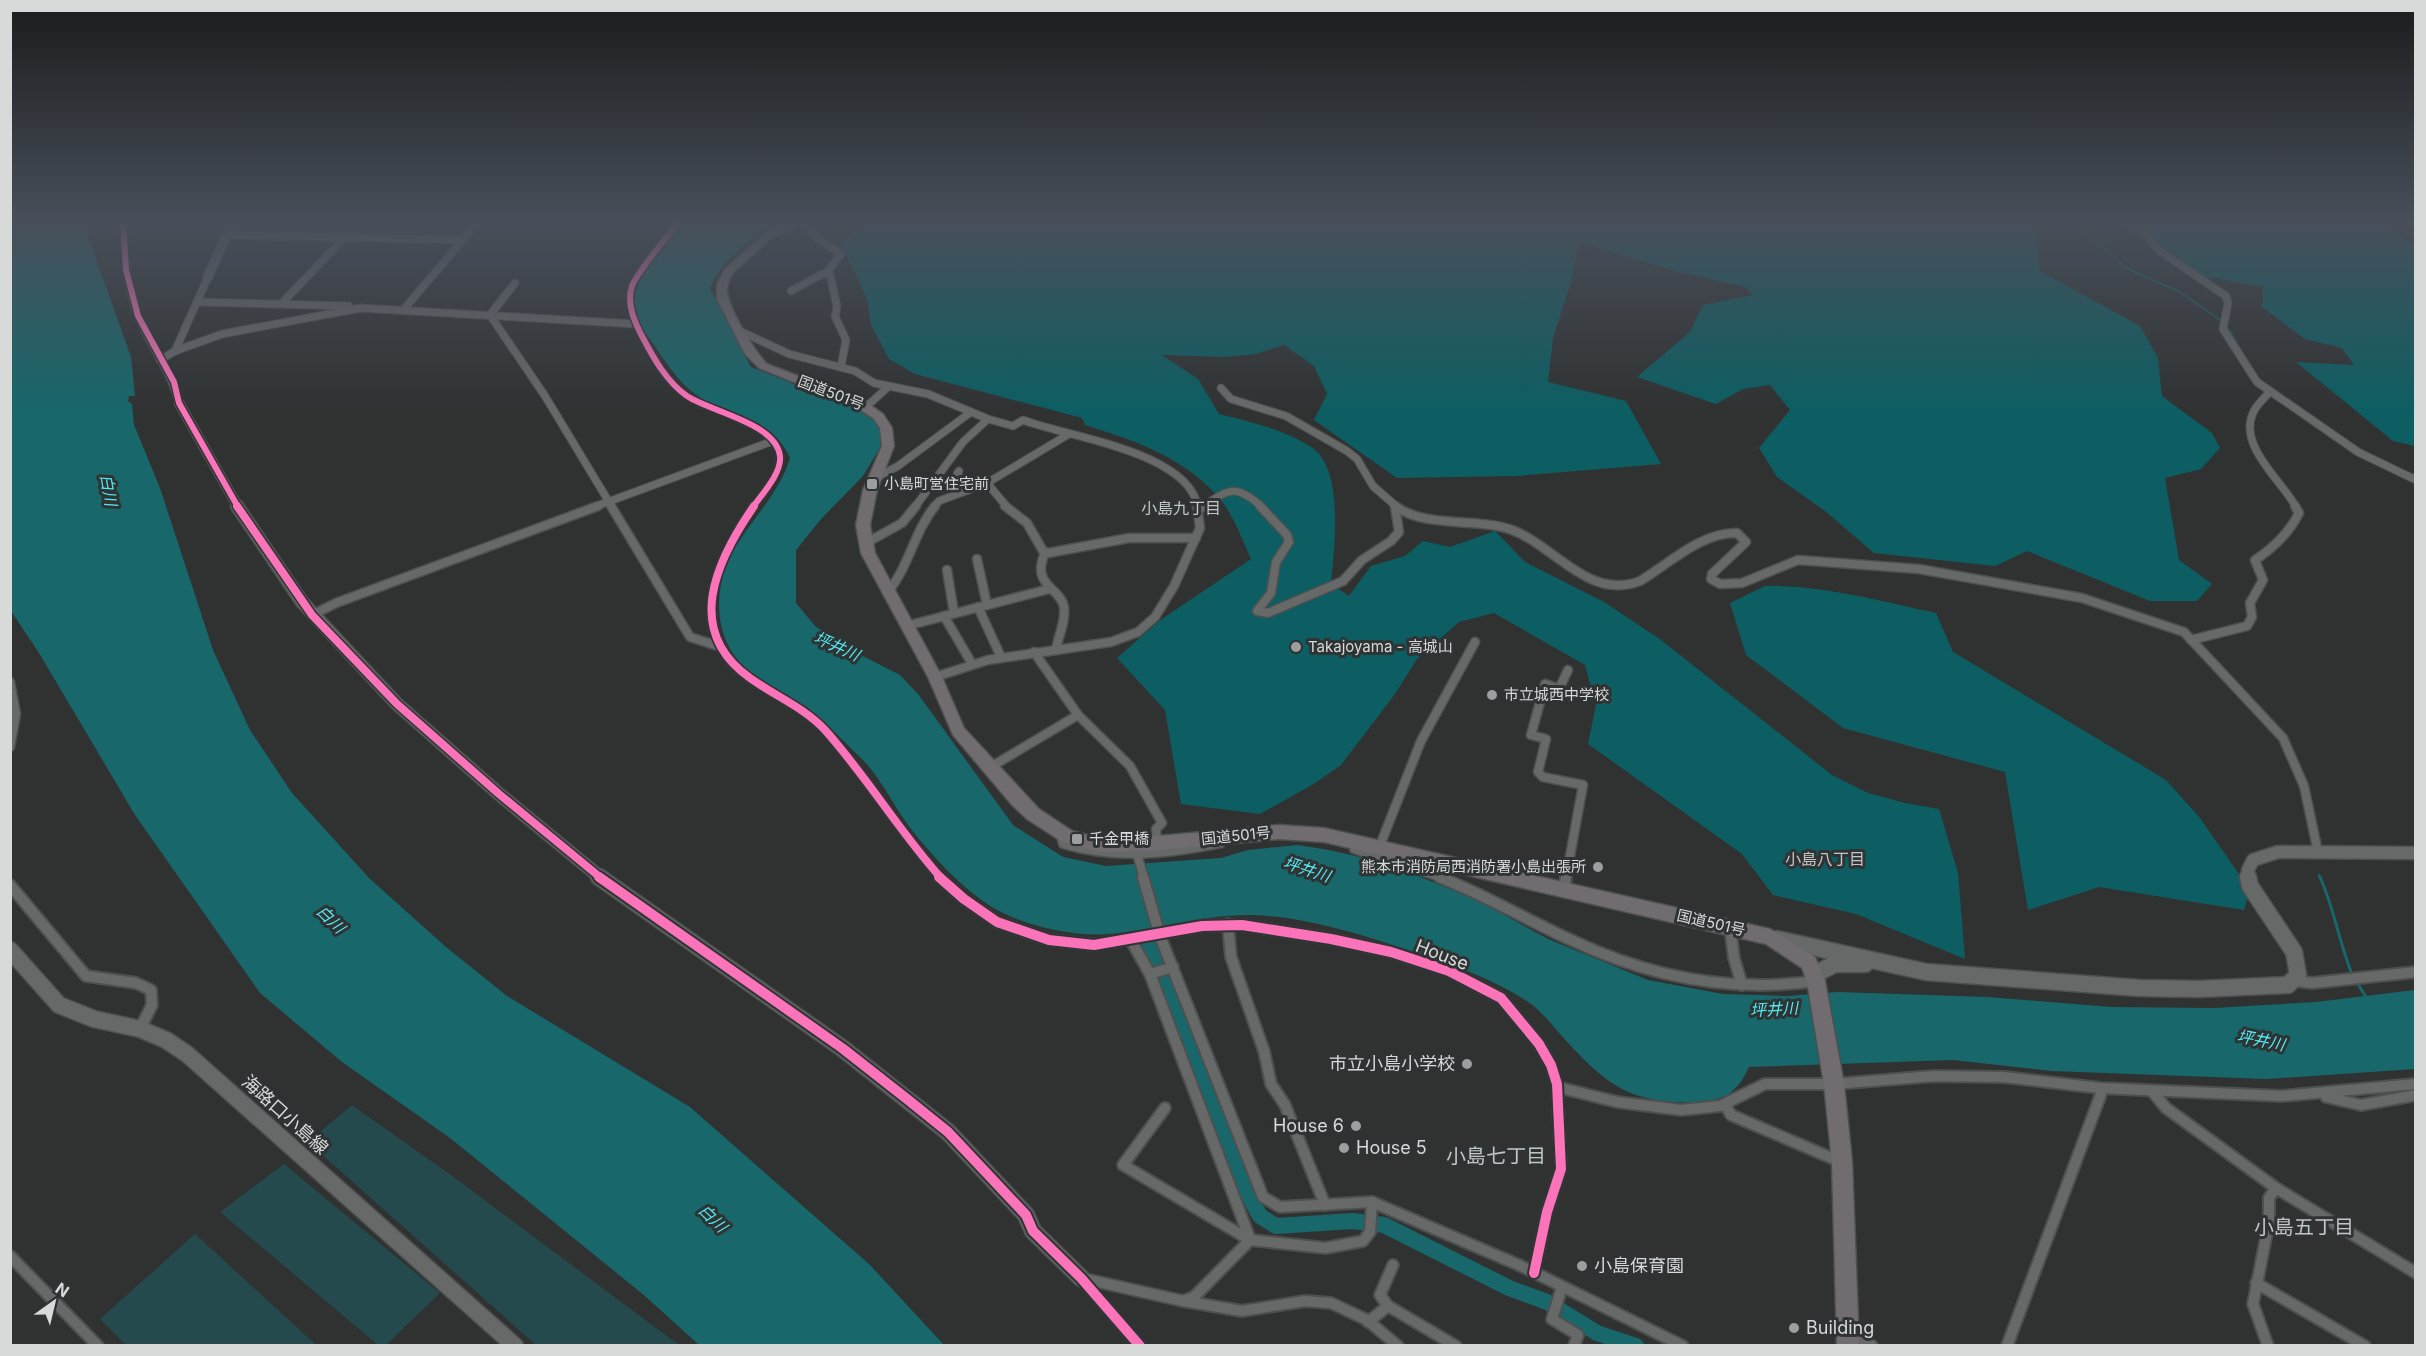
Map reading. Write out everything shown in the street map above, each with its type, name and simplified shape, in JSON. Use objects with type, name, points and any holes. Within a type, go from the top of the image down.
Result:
[{"type":"highway","name":"国道501号","points":[[722,283],[723,299],[755,360],[762,366],[866,407],[879,417],[888,437],[888,446],[874,480],[865,513],[868,553],[887,593],[935,678],[958,731],[988,768],[1033,814],[1060,832],[1099,845],[1157,843],[1304,831],[1770,937],[1809,963],[1816,983],[1833,1081],[1842,1162],[1848,1337]]},
{"type":"street","points":[[129,283],[138,316],[174,382],[179,403],[234,502],[312,615],[426,731],[597,875],[842,1048],[948,1132],[1026,1215],[1032,1231],[1081,1278],[1140,1346]]},
{"type":"street","points":[[175,351],[205,283]]},
{"type":"street","points":[[282,303],[301,283]]},
{"type":"street","points":[[403,310],[426,283]]},
{"type":"street","points":[[489,315],[515,283]]},
{"type":"street","points":[[489,315],[545,396],[690,637],[718,645],[711,610],[719,569],[740,529],[781,464],[778,447],[746,423],[686,396],[654,360],[631,313],[633,283]]},
{"type":"street","points":[[791,291],[806,283]]},
{"type":"street","points":[[832,283],[837,307],[835,316],[842,325],[846,343],[841,367]]},
{"type":"street","points":[[2207,283],[2226,296],[2228,303],[2223,329],[2252,378],[2358,452],[2415,480]]},
{"type":"street","points":[[197,302],[282,303],[583,323],[635,324]]},
{"type":"street","points":[[160,360],[175,351],[241,329],[361,308]]},
{"type":"street","points":[[740,331],[789,354],[855,371],[864,379],[888,387],[928,394],[988,419],[1013,426],[1023,420],[1047,430],[1127,451],[1176,474],[1191,491],[1202,528],[1167,597],[1150,622],[1138,633],[1110,642],[971,662],[935,678]]},
{"type":"street","points":[[866,407],[888,387]]},
{"type":"street","points":[[1221,388],[1231,399],[1286,416],[1347,451],[1357,459],[1372,486],[1395,507],[1416,516],[1511,530],[1522,534],[1572,568],[1608,584],[1625,586],[1640,583],[1711,535],[1717,532],[1732,532],[1738,534],[1746,542],[1743,548],[1712,574],[1711,579],[1722,586],[1734,586],[1779,564],[1798,560],[1919,569],[2091,600],[2168,624],[2184,632],[2283,738],[2304,786],[2318,852]]},
{"type":"street","points":[[2191,640],[2247,626],[2252,617],[2250,603],[2263,580],[2255,560],[2273,548],[2275,542],[2294,526],[2299,513],[2294,501],[2254,446],[2249,430],[2252,414],[2270,391]]},
{"type":"street","points":[[874,480],[898,466],[971,412]]},
{"type":"street","points":[[866,543],[902,523],[930,489],[963,442],[988,419]]},
{"type":"street","points":[[887,593],[901,576],[920,531],[935,505],[987,483],[1069,434]]},
{"type":"street","points":[[312,615],[336,603],[773,441]]},
{"type":"street","points":[[960,471],[957,474],[969,490]]},
{"type":"street","points":[[987,483],[1006,507],[1028,523],[1029,530],[1045,553]]},
{"type":"street","points":[[1198,510],[1224,491],[1236,490],[1254,500],[1287,535],[1289,542],[1276,562],[1274,586],[1270,597],[1257,610],[1268,613],[1343,581],[1362,560],[1391,541],[1399,532],[1395,507]]},
{"type":"street","points":[[1056,650],[1057,640],[1065,624],[1064,604],[1060,596],[1049,589],[1042,570],[1042,557],[1045,553],[1129,538],[1196,538]]},
{"type":"street","points":[[977,559],[983,606],[1001,657]]},
{"type":"street","points":[[947,570],[954,613]]},
{"type":"street","points":[[906,626],[1049,589]]},
{"type":"street","points":[[944,616],[971,662]]},
{"type":"street","points":[[1379,848],[1396,799],[1421,741],[1475,642]]},
{"type":"street","name":"House","points":[[718,645],[743,673],[821,725],[863,775],[900,832],[924,861],[990,918],[1026,933],[1055,941],[1084,944],[1134,941],[1228,924],[1354,942],[1414,960],[1475,984],[1505,1000],[1518,1015],[1554,1070],[1557,1087],[1558,1137],[1562,1166],[1548,1206],[1534,1273]]},
{"type":"street","points":[[1034,652],[1078,715],[1130,766],[1152,802],[1161,823],[1156,829],[1157,843]]},
{"type":"street","points":[[1564,890],[1583,785],[1542,777],[1538,772],[1546,739],[1531,735],[1545,684],[1559,689],[1568,670]]},
{"type":"street","points":[[10,682],[16,696],[19,719],[10,747]]},
{"type":"street","points":[[988,768],[1078,715]]},
{"type":"street","points":[[1060,832],[1061,841],[1076,849],[1102,854],[1138,856],[1230,841],[1236,836],[1247,840],[1311,838],[1386,857],[1486,896],[1544,928],[1633,965],[1680,977],[1742,985],[1794,985],[1816,983],[1819,972],[1835,964],[1868,964],[1875,961]]},
{"type":"street","points":[[2296,981],[2298,963],[2294,952],[2250,885],[2247,876],[2248,866],[2257,856],[2278,852],[2415,853]]},
{"type":"street","points":[[1138,856],[1158,935],[1173,967],[1263,1197],[1280,1207],[1372,1202],[1534,1273],[1683,1346]]},
{"type":"street","points":[[10,885],[86,976],[98,982],[142,984],[151,990],[152,1005],[140,1029]]},
{"type":"street","points":[[1228,924],[1231,957],[1264,1051],[1270,1084],[1285,1105],[1325,1205]]},
{"type":"street","points":[[1730,927],[1734,958],[1742,985]]},
{"type":"street","points":[[1770,937],[1926,972],[2139,988],[2288,985],[2296,981],[2312,983],[2415,972]]},
{"type":"street","points":[[1134,941],[1150,974],[1250,1240]]},
{"type":"street","name":"海路口小島線","points":[[10,950],[59,1005],[94,1020],[140,1029],[166,1040],[187,1054],[515,1346]]},
{"type":"street","points":[[1150,974],[1173,967]]},
{"type":"street","points":[[1557,1087],[1604,1101],[1628,1105],[1711,1108],[1725,1105],[1755,1085],[1893,1077],[2004,1077],[2100,1088],[2317,1095],[2415,1084]]},
{"type":"street","points":[[2152,1090],[2166,1108],[2276,1188],[2415,1273]]},
{"type":"street","points":[[2007,1346],[2101,1094]]},
{"type":"street","points":[[2317,1095],[2361,1105],[2415,1095]]},
{"type":"street","points":[[1725,1105],[1731,1115],[1842,1162]]},
{"type":"street","points":[[1165,1108],[1123,1165],[1250,1240],[1326,1248],[1363,1241],[1370,1232],[1372,1202]]},
{"type":"street","points":[[2268,1346],[2253,1304],[2269,1222],[2269,1198],[2276,1188]]},
{"type":"street","points":[[1183,1301],[1194,1297],[1250,1240]]},
{"type":"street","points":[[10,1256],[99,1346]]},
{"type":"street","points":[[1393,1265],[1380,1295],[1388,1306],[1456,1346]]},
{"type":"street","points":[[1081,1278],[1221,1310],[1250,1311],[1305,1300],[1322,1301],[1347,1308],[1398,1346]]},
{"type":"street","points":[[2256,1282],[2365,1346]]},
{"type":"street","points":[[1562,1287],[1552,1319],[1578,1335],[1574,1346]]},
{"type":"street","points":[[1368,1322],[1388,1306]]},
{"type":"street","points":[[1848,1337],[1872,1346]]},
{"type":"shaded area","points":[[860,283],[1571,283],[1553,338],[1548,382],[1626,401],[1661,464],[1516,476],[1397,478],[1314,420],[1327,394],[1314,366],[1284,345],[1256,354],[1223,357],[1162,355],[1198,379],[1219,414],[1290,435],[1311,447],[1322,458],[1329,472],[1335,511],[1331,584],[1349,596],[1371,566],[1405,556],[1423,541],[1450,547],[1495,531],[1525,562],[1604,602],[1661,640],[1832,775],[1868,793],[1939,809],[1958,873],[1965,959],[1856,914],[1773,895],[1742,854],[1588,744],[1596,705],[1585,665],[1494,613],[1459,622],[1417,659],[1395,694],[1341,765],[1312,785],[1260,814],[1181,804],[1165,710],[1117,658],[1159,621],[1251,559],[1224,504],[1210,488],[1178,463],[1143,445],[1085,425],[1082,418],[915,374],[889,359],[871,325],[867,299]]},
{"type":"shaded area","points":[[1729,283],[2062,283],[2140,326],[2158,358],[2162,396],[2212,433],[2220,448],[2201,469],[2165,478],[2179,560],[2212,584],[2197,601],[2150,601],[2027,551],[1995,566],[1874,553],[1825,511],[1777,477],[1759,448],[1790,410],[1770,385],[1743,389],[1716,404],[1637,377],[1690,332],[1703,305],[1753,295],[1745,287]]},
{"type":"shaded area","points":[[2243,283],[2415,283],[2415,446],[2393,441],[2296,362],[2354,365],[2342,348],[2305,339],[2262,307],[2263,287]]},
{"type":"shaded area","points":[[1765,586],[1829,591],[1936,613],[1953,652],[2166,780],[2200,818],[2250,890],[2244,910],[2099,887],[2028,910],[2005,772],[1843,728],[1746,655],[1730,603]]},
{"type":"shaded area","points":[[352,1105],[455,1178],[679,1345],[536,1345],[308,1142]]},
{"type":"shaded area","points":[[284,1164],[440,1293],[386,1345],[378,1345],[220,1212]]},
{"type":"shaded area","points":[[195,1234],[316,1345],[126,1345],[100,1319]]},
{"type":"water","name":"白川","points":[[11,283],[105,283],[131,357],[135,396],[129,396],[128,401],[132,404],[134,425],[160,488],[213,650],[250,730],[292,793],[369,878],[446,947],[507,996],[690,1107],[869,1264],[944,1345],[699,1345],[645,1296],[450,1138],[342,1062],[260,993],[135,815],[39,653],[11,611]]},
{"type":"water","name":"坪井川","points":[[639,283],[713,283],[710,289],[751,367],[870,414],[884,433],[880,448],[863,476],[821,519],[796,550],[796,603],[815,626],[857,653],[900,675],[918,694],[1013,825],[1063,857],[1106,866],[1221,858],[1248,850],[1298,845],[1329,850],[1364,858],[1416,875],[1479,901],[1548,939],[1648,980],[1723,994],[1787,996],[1838,992],[1988,997],[2111,1007],[2214,1008],[2316,1002],[2415,990],[2415,1069],[2266,1079],[2052,1071],[1953,1060],[1749,1067],[1739,1084],[1728,1094],[1713,1100],[1671,1102],[1634,1094],[1618,1087],[1590,1065],[1535,1007],[1503,987],[1439,961],[1349,932],[1287,918],[1248,915],[1212,917],[1108,934],[1064,932],[1017,919],[992,907],[971,892],[941,864],[908,825],[869,767],[829,727],[802,704],[749,671],[737,660],[723,632],[719,601],[721,585],[731,555],[779,484],[790,458],[781,443],[760,424],[708,402],[695,394],[677,377],[643,330],[635,313],[634,301]]},
{"type":"waterway","points":[[2160,283],[2180,292],[2223,322]]},
{"type":"waterway","points":[[2227,326],[2239,347]]},
{"type":"waterway","points":[[2269,386],[2363,451]]},
{"type":"waterway","points":[[2406,472],[2416,475]]},
{"type":"waterway","points":[[2320,877],[2352,974]]},
{"type":"waterway","points":[[1137,915],[1157,959],[1251,1200],[1260,1216],[1276,1226],[1353,1221],[1384,1225],[1509,1288],[1547,1302],[1597,1333],[1636,1346]]},
{"type":"waterway","points":[[2356,981],[2366,997]]},
{"type":"cycle path","points":[[129,283],[138,316],[174,382],[179,403],[234,502],[312,615],[397,704],[499,794],[597,875],[842,1048],[948,1132],[1026,1215],[1033,1231],[1081,1278],[1140,1346]]},
{"type":"cycle path","points":[[633,283],[630,302],[635,322],[655,360],[666,375],[687,396],[765,433],[776,444],[780,457],[777,472],[737,532],[717,576],[712,599],[712,622],[718,645],[726,657],[751,679],[812,718],[823,728],[940,878],[964,899],[1004,925],[1049,940],[1094,945],[1202,926],[1242,925],[1331,939],[1391,952],[1449,971],[1501,998],[1523,1021],[1539,1044],[1551,1065],[1557,1084],[1561,1169],[1542,1229],[1534,1273]]},
{"type":"place","name":"小島町営住宅前","points":[[872,484]]},
{"type":"place","name":"Takajoyama - 高城山","points":[[1296,647]]},
{"type":"place","name":"市立城西中学校","points":[[1492,695]]},
{"type":"place","name":"千金甲橋","points":[[1077,839]]},
{"type":"place","name":"熊本市消防局西消防署小島出張所","points":[[1598,867]]},
{"type":"place","name":"市立小島小学校","points":[[1467,1064]]},
{"type":"place","name":"House 6","points":[[1356,1126]]},
{"type":"place","name":"House 5","points":[[1344,1148]]},
{"type":"place","name":"小島保育園","points":[[1582,1266]]},
{"type":"place","name":"Building","points":[[1794,1328]]},
{"type":"district","name":"小島九丁目","points":[[1181,508]]},
{"type":"district","name":"小島八丁目","points":[[1825,859]]},
{"type":"district","name":"小島七丁目","points":[[1496,1156]]},
{"type":"district","name":"小島五丁目","points":[[2304,1227]]}]
